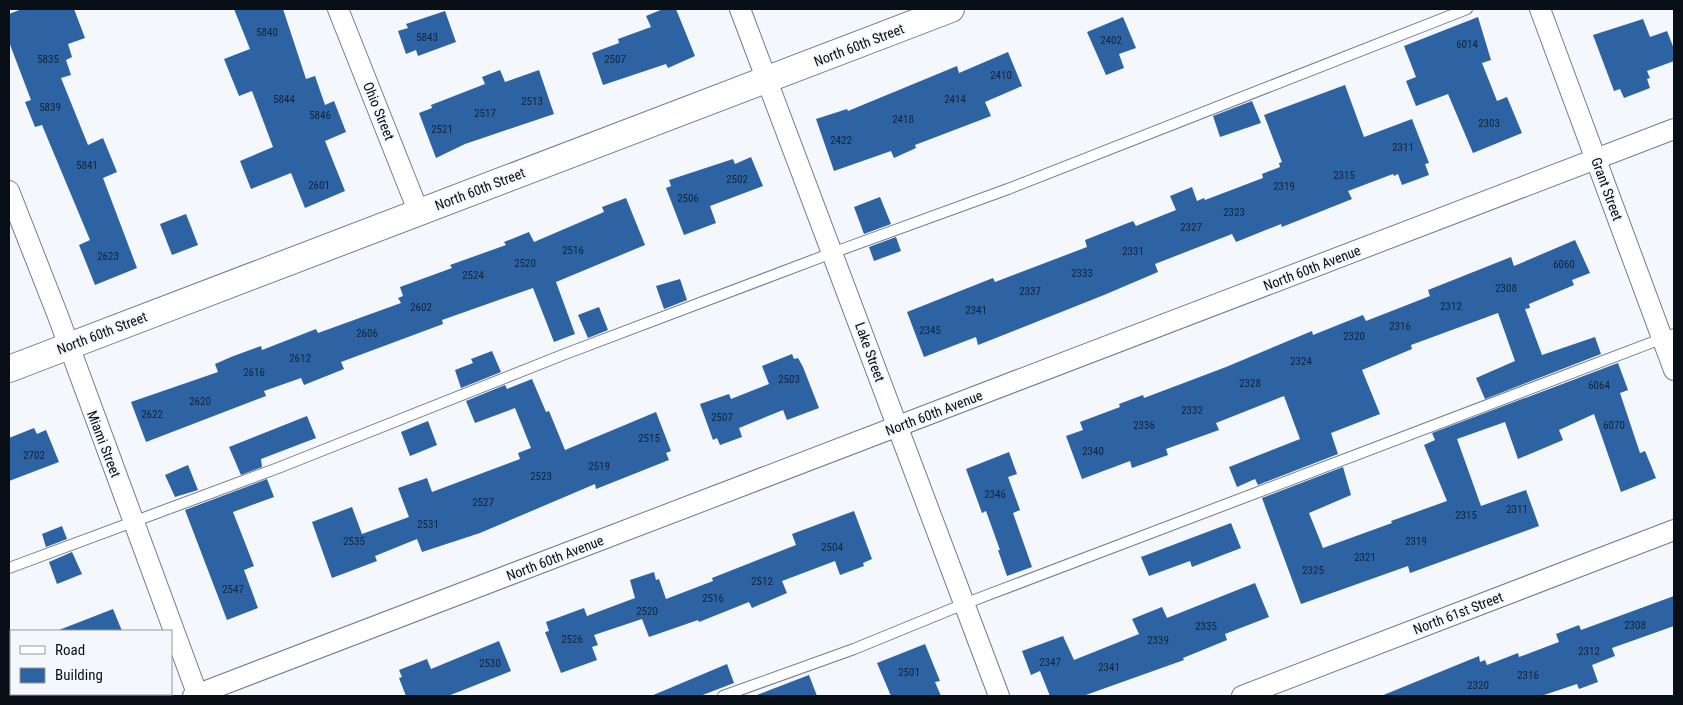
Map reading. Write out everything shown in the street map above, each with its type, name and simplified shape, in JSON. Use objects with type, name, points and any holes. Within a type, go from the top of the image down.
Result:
[{"type":"street","name":"Ohio Street","points":[[338,9],[419,212]]},
{"type":"street","name":"Lake Street","points":[[740,9],[1000,696]]},
{"type":"street","name":"North 60th Street","points":[[9,369],[952,9]]},
{"type":"street","name":"Grant Street","points":[[1540,9],[1596,159],[1669,336],[1674,370]]},
{"type":"street","name":"North 60th Avenue","points":[[196,696],[1674,129]]},
{"type":"street","name":"Miami Street","points":[[9,191],[133,521],[196,696]]},
{"type":"street","name":"North 61st Street","points":[[1242,696],[1674,530]]},
{"type":"lane","points":[[9,568],[278,468],[556,358],[832,253],[1008,189],[1467,9]]},
{"type":"lane","points":[[723,696],[854,649],[964,604],[1669,336]]},
{"type":"building","points":[[22,9],[74,9],[85,38],[68,44],[72,57],[66,60],[71,75],[61,78],[88,145],[103,138],[117,172],[103,178],[137,268],[95,285],[79,245],[90,240],[42,125],[35,127],[25,102],[31,100],[9,42],[9,14]]},
{"type":"building","points":[[234,9],[283,9],[306,79],[315,76],[325,105],[334,101],[346,132],[325,141],[345,191],[305,208],[291,173],[251,189],[240,161],[273,147],[252,91],[239,96],[224,59],[250,49]]},
{"type":"building","points":[[663,9],[676,9],[695,56],[668,68],[666,64],[603,85],[592,53],[619,43],[618,39],[651,27],[646,16]]},
{"type":"building","points":[[445,11],[456,42],[418,56],[416,50],[406,54],[398,31],[408,28],[406,24]]},
{"type":"building","points":[[1123,17],[1136,48],[1119,54],[1124,68],[1106,75],[1087,32]]},
{"type":"building","points":[[1478,17],[1491,60],[1482,63],[1497,101],[1507,97],[1522,133],[1473,153],[1448,94],[1416,106],[1406,81],[1416,77],[1404,46]]},
{"type":"building","points":[[1643,19],[1650,37],[1667,31],[1674,49],[1674,61],[1647,71],[1650,78],[1647,79],[1650,88],[1624,98],[1620,89],[1614,91],[1593,35]]},
{"type":"building","points":[[1008,52],[1022,86],[985,102],[991,116],[915,145],[916,148],[894,158],[891,151],[834,171],[816,119],[847,109],[848,111],[957,66],[959,73]]},
{"type":"building","points":[[500,70],[505,82],[539,70],[554,114],[465,144],[436,158],[419,113],[432,108],[431,105],[485,84],[482,77]]},
{"type":"building","points":[[1345,85],[1364,137],[1412,119],[1429,163],[1425,164],[1429,175],[1402,185],[1398,174],[1394,176],[1393,174],[1348,191],[1352,199],[1282,227],[1281,224],[1236,242],[1232,234],[1155,264],[1158,272],[1104,295],[978,345],[976,337],[924,357],[907,312],[993,278],[995,282],[1087,247],[1085,240],[1133,221],[1136,226],[1176,210],[1170,196],[1192,187],[1197,201],[1204,198],[1205,200],[1263,178],[1262,174],[1280,167],[1279,163],[1282,162],[1264,115]]},
{"type":"building","points":[[1252,101],[1261,123],[1220,137],[1213,116]]},
{"type":"building","points":[[751,157],[763,186],[710,206],[716,223],[684,235],[666,188],[671,186],[669,180],[733,159],[735,164]]},
{"type":"building","points":[[880,197],[891,224],[864,234],[854,207]]},
{"type":"building","points":[[626,198],[645,245],[556,282],[575,334],[554,342],[533,288],[442,320],[443,324],[341,362],[344,369],[304,385],[301,378],[264,391],[266,396],[146,442],[131,402],[218,372],[215,364],[261,346],[262,350],[316,329],[318,333],[401,303],[398,298],[403,296],[400,287],[452,268],[450,265],[506,245],[504,242],[529,232],[534,242],[604,212],[602,207]]},
{"type":"building","points":[[186,214],[198,245],[172,255],[160,224]]},
{"type":"building","points":[[896,237],[901,251],[874,261],[869,247]]},
{"type":"building","points":[[1575,240],[1590,273],[1572,280],[1574,285],[1529,304],[1530,308],[1525,309],[1542,355],[1595,337],[1601,354],[1485,399],[1476,378],[1515,361],[1498,313],[1411,345],[1412,349],[1362,370],[1380,414],[1331,433],[1338,454],[1258,485],[1255,479],[1237,487],[1229,467],[1300,439],[1284,396],[1216,423],[1219,430],[1166,449],[1168,455],[1132,468],[1130,461],[1082,479],[1066,436],[1083,430],[1080,422],[1120,407],[1119,404],[1143,395],[1144,398],[1226,367],[1312,331],[1313,335],[1363,315],[1366,321],[1430,296],[1428,290],[1511,257],[1514,266]]},
{"type":"building","points":[[680,279],[687,300],[664,309],[656,286]]},
{"type":"building","points":[[599,307],[608,330],[588,338],[578,315]]},
{"type":"building","points":[[492,351],[501,372],[461,388],[455,370],[473,363],[471,359]]},
{"type":"building","points":[[792,354],[794,359],[798,358],[803,367],[819,408],[787,420],[783,410],[739,428],[742,437],[720,445],[717,438],[713,440],[700,404],[729,394],[731,399],[769,384],[762,366]]},
{"type":"building","points":[[1618,363],[1628,390],[1620,393],[1640,453],[1645,451],[1656,478],[1621,492],[1594,414],[1559,430],[1563,440],[1518,459],[1505,422],[1457,439],[1481,506],[1526,490],[1539,526],[1410,573],[1408,566],[1301,604],[1262,498],[1343,467],[1351,495],[1309,513],[1323,548],[1392,523],[1391,521],[1447,501],[1424,445],[1435,440],[1432,433]]},
{"type":"building","points":[[532,379],[546,412],[549,411],[565,450],[656,412],[671,451],[666,453],[669,460],[596,489],[595,484],[480,533],[422,552],[417,539],[375,556],[377,561],[332,578],[312,522],[352,507],[362,534],[409,517],[398,488],[427,478],[432,492],[520,459],[518,453],[531,448],[515,408],[475,423],[466,401],[505,385],[507,389]]},
{"type":"building","points":[[307,416],[316,438],[261,459],[262,467],[241,475],[229,447]]},
{"type":"building","points":[[428,421],[437,445],[410,456],[401,432]]},
{"type":"building","points":[[34,428],[37,434],[46,430],[59,462],[9,481],[9,438]]},
{"type":"building","points":[[1009,452],[1017,474],[1008,477],[1020,510],[1013,513],[1032,567],[1007,576],[986,511],[982,513],[966,469]]},
{"type":"building","points":[[188,465],[198,490],[175,497],[165,475]]},
{"type":"building","points":[[267,479],[274,497],[233,512],[254,566],[244,570],[258,608],[227,620],[185,510]]},
{"type":"building","points":[[854,511],[872,559],[863,563],[864,566],[840,575],[835,561],[782,581],[787,593],[752,608],[749,602],[699,622],[698,620],[649,637],[642,619],[594,635],[598,645],[592,647],[597,660],[561,673],[545,632],[549,631],[546,622],[584,608],[587,616],[635,598],[630,580],[654,572],[656,580],[659,579],[666,599],[713,581],[712,578],[796,545],[792,534]]},
{"type":"building","points":[[1231,523],[1241,548],[1192,567],[1190,561],[1149,576],[1141,557]]},
{"type":"building","points":[[62,526],[67,539],[46,547],[42,534]]},
{"type":"building","points":[[72,552],[82,574],[57,584],[49,562]]},
{"type":"building","points":[[1255,583],[1269,617],[1225,634],[1227,640],[1183,658],[1184,660],[1083,696],[1050,696],[1040,671],[1031,675],[1022,651],[1063,636],[1074,660],[1139,634],[1132,619],[1162,607],[1167,618]]},
{"type":"building","points":[[1674,596],[1674,626],[1612,648],[1615,656],[1592,665],[1598,682],[1579,689],[1577,684],[1541,696],[1381,696],[1479,656],[1480,662],[1485,660],[1487,665],[1518,653],[1519,657],[1559,642],[1556,634],[1579,625],[1581,630]]},
{"type":"building","points":[[113,609],[122,630],[59,630]]},
{"type":"building","points":[[499,641],[511,671],[448,696],[406,696],[399,678],[402,677],[399,670],[427,659],[431,669]]},
{"type":"building","points":[[925,644],[940,681],[935,682],[941,696],[891,696],[877,663]]},
{"type":"building","points":[[727,664],[734,683],[700,696],[651,696]]},
{"type":"building","points":[[809,675],[817,696],[757,696],[757,695]]}]
